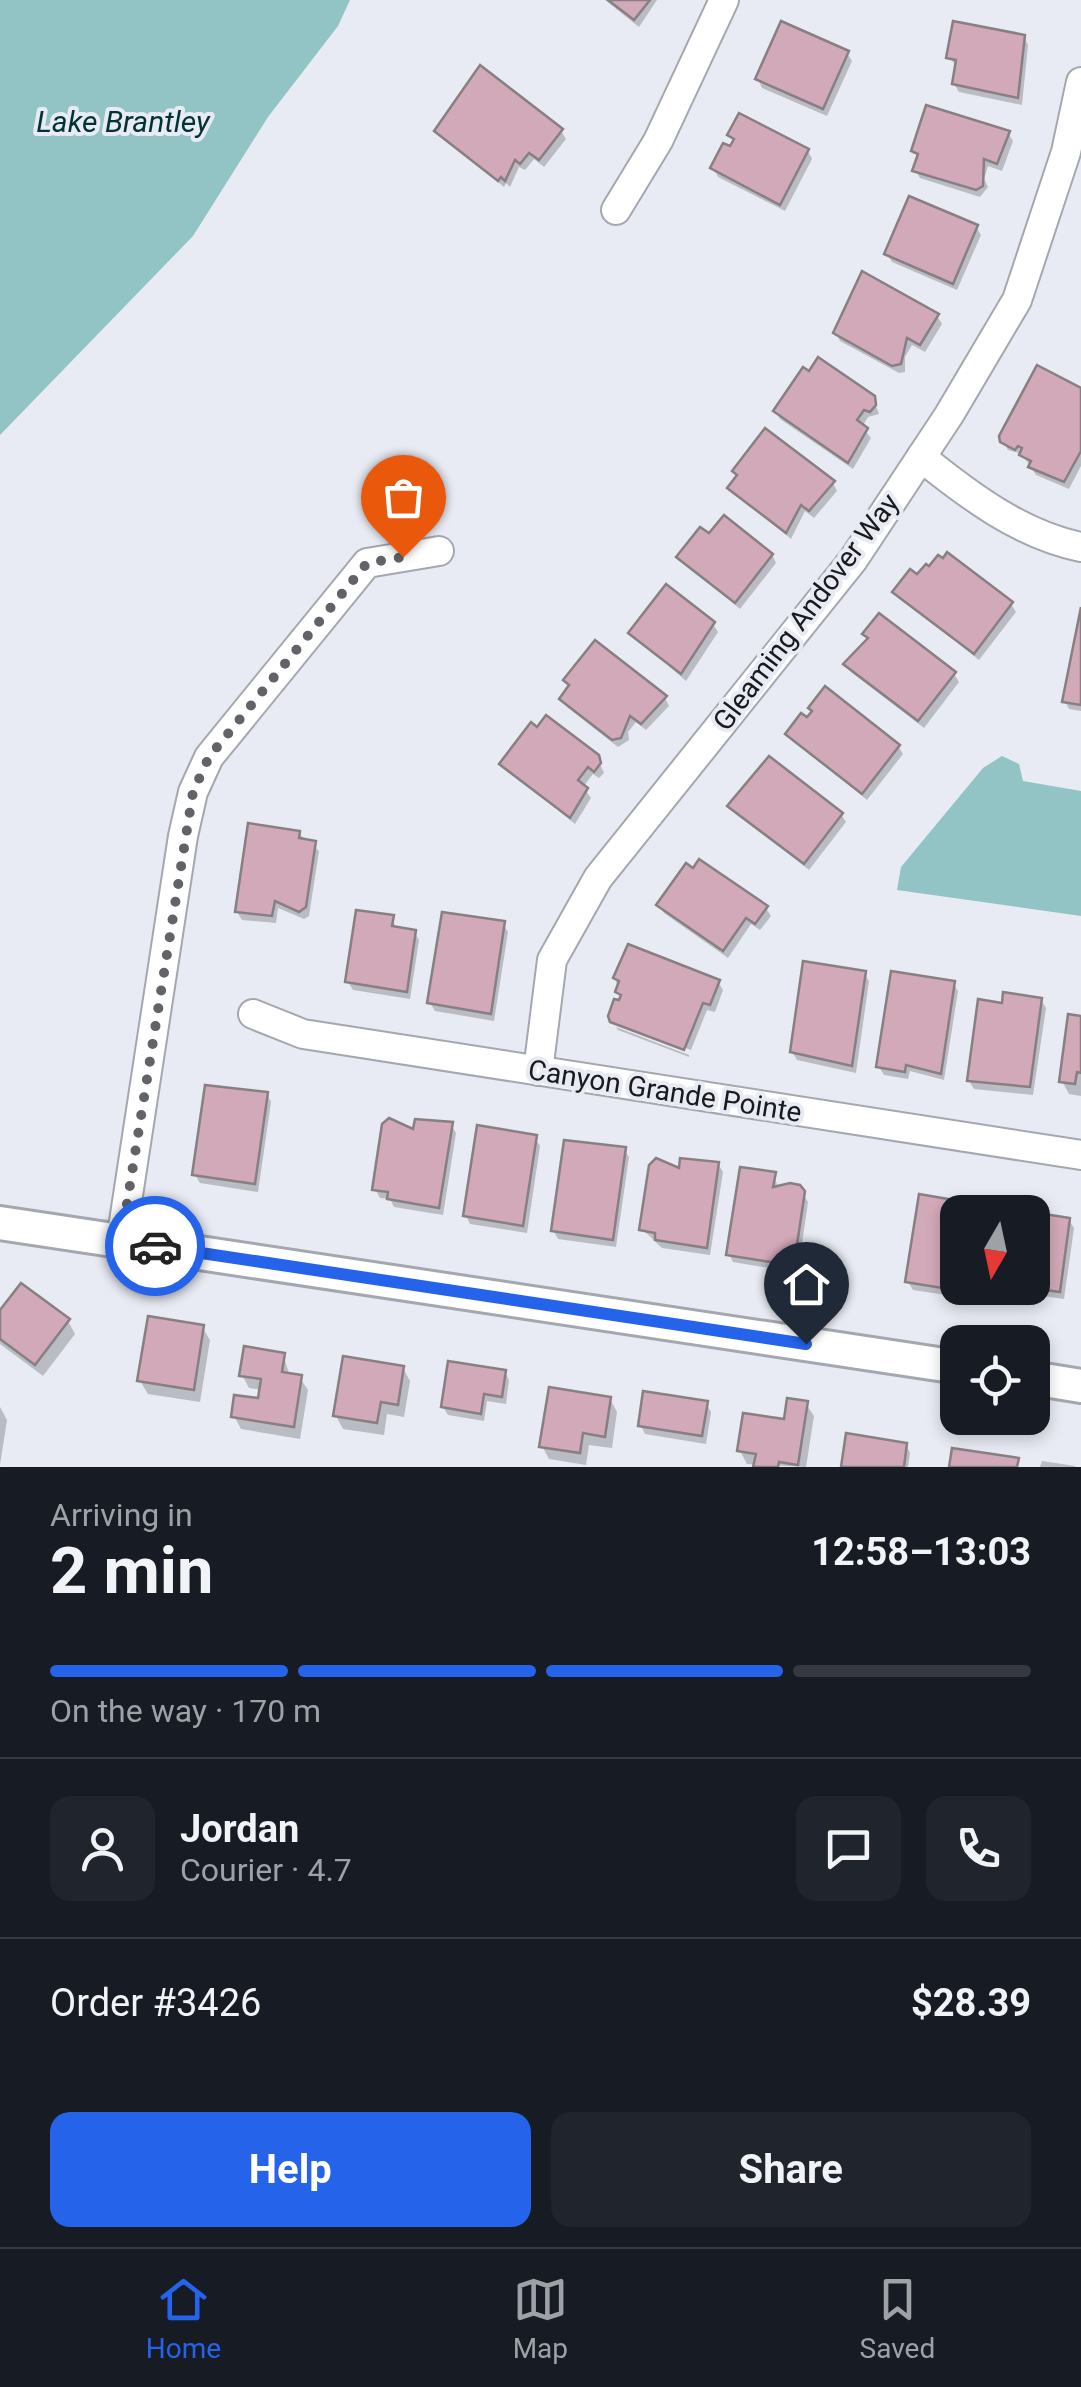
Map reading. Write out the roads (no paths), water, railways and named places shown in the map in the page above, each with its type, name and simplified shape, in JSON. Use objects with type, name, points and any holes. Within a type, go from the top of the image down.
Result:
[{"type":"street","points":[[616,210],[658,141],[724,0]]},
{"type":"street","name":"Gleaming Andover Way","points":[[538,1071],[552,960],[598,878],[853,560],[1017,300],[1066,152],[1081,82]]},
{"type":"street","points":[[921,457],[973,498],[1055,542],[1081,547]]},
{"type":"street","points":[[121,1241],[184,836],[193,792],[209,757],[367,563],[439,551]]},
{"type":"street","name":"Canyon Grande Pointe","points":[[253,1014],[303,1034],[1081,1155]]},
{"type":"street","points":[[0,1223],[940,1364]]},
{"type":"street","points":[[1050,1381],[1081,1386]]},
{"type":"water","name":"Lake Brantley","points":[[0,0],[350,0],[338,26],[268,117],[193,236],[0,435]]},
{"type":"water","points":[[1002,756],[1019,764],[1023,781],[1081,791],[1081,916],[897,890],[901,867],[983,768]]}]
